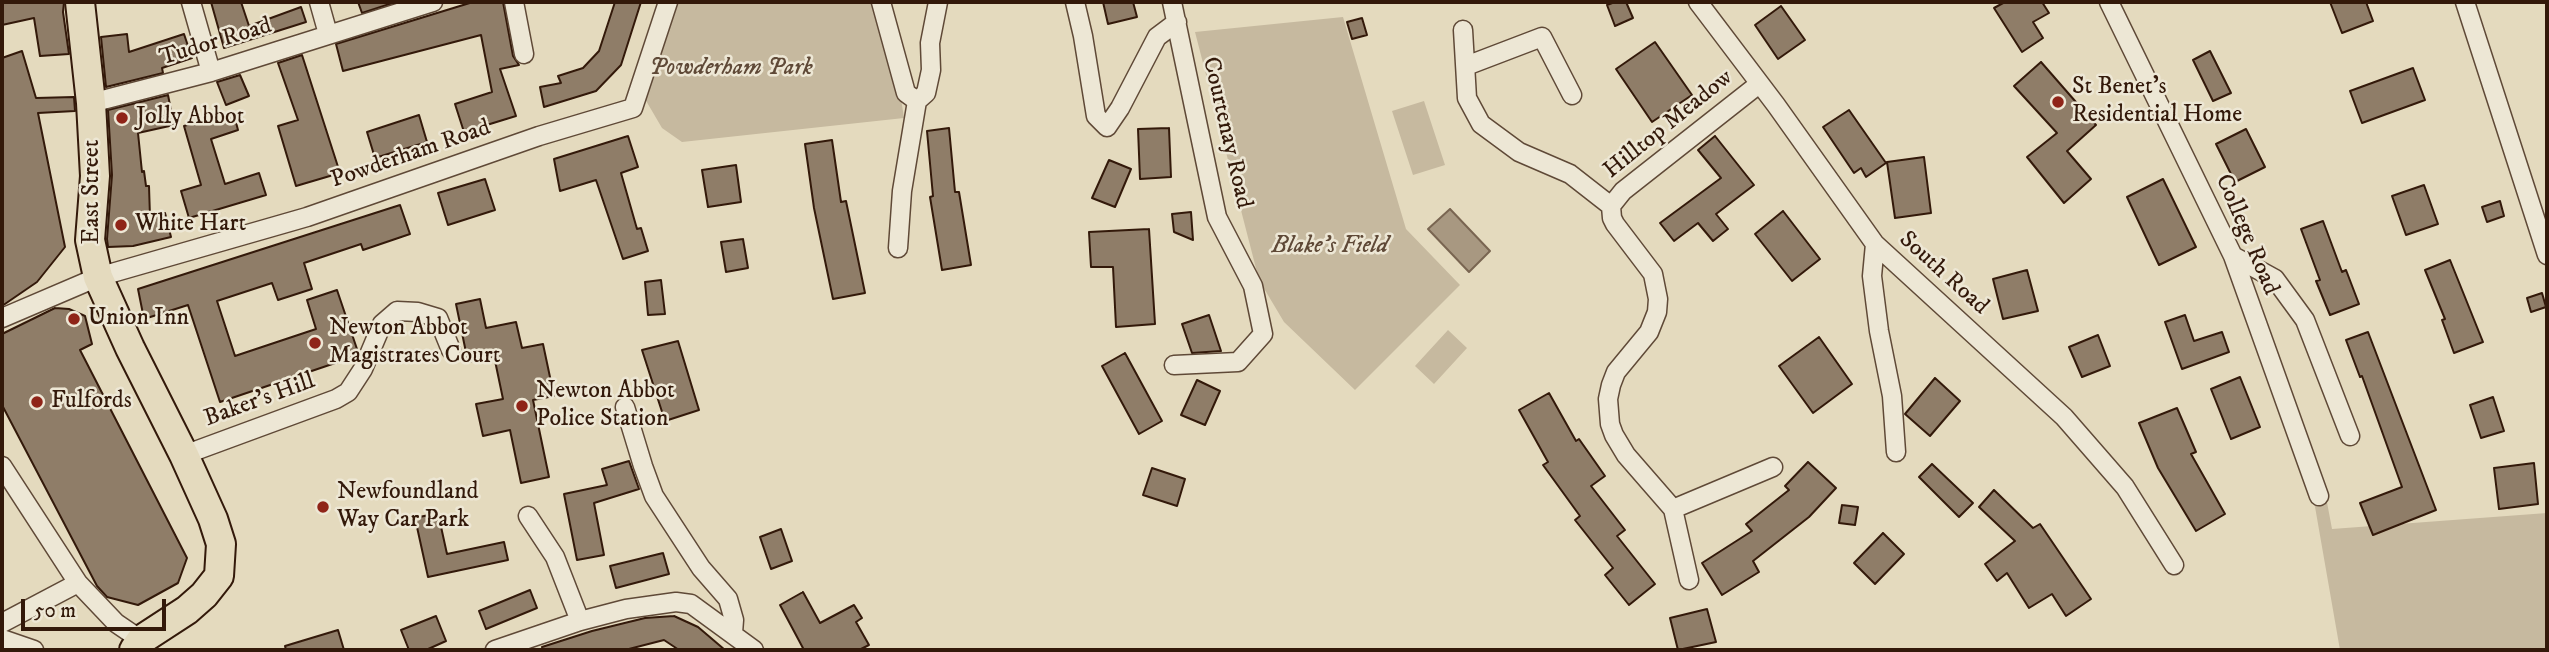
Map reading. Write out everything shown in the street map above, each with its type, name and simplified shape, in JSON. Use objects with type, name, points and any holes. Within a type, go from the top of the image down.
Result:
[{"type":"main road","name":"East Street","points":[[80,2],[91,103],[95,176],[90,240],[98,277]]},
{"type":"main road","points":[[98,277],[184,455],[213,519],[220,544],[219,576],[204,595],[137,645]]},
{"type":"street","points":[[191,2],[211,72]]},
{"type":"street","points":[[318,2],[328,34]]},
{"type":"street","name":"Tudor Road","points":[[91,103],[211,72],[433,2]]},
{"type":"street","points":[[514,2],[524,54]]},
{"type":"street","name":"Powderham Road","points":[[98,277],[307,217],[632,107],[668,2]]},
{"type":"street","points":[[881,2],[906,93],[917,101]]},
{"type":"street","points":[[898,248],[902,191],[917,101],[926,93],[931,70],[930,43],[938,2]]},
{"type":"street","points":[[1075,2],[1096,116],[1107,127],[1120,108],[1157,37],[1177,22]]},
{"type":"street","name":"Courtenay Road","points":[[1172,2],[1217,217],[1254,286],[1263,334],[1238,362],[1174,365]]},
{"type":"street","name":"South Road","points":[[1698,2],[1875,244],[2064,417],[2125,488],[2174,565]]},
{"type":"street","name":"College Road","points":[[2109,2],[2233,256],[2319,496]]},
{"type":"street","points":[[2465,2],[2547,255]]},
{"type":"street","name":"Hilltop Meadow","points":[[1464,30],[1467,98],[1481,124],[1519,152],[1570,174],[1611,206]]},
{"type":"street","points":[[1466,66],[1542,37],[1572,95]]},
{"type":"street","name":"Hilltop Meadow","points":[[1689,580],[1673,509],[1626,455],[1610,424],[1608,399],[1611,385],[1616,372],[1649,332],[1657,312],[1658,299],[1653,274],[1615,224],[1611,206],[1623,191],[1759,84]]},
{"type":"street","points":[[1875,244],[1872,276],[1892,397],[1896,452]]},
{"type":"street","points":[[2233,256],[2275,279],[2305,320],[2350,436]]},
{"type":"street","name":"East Street","points":[[2,318],[98,277]]},
{"type":"street","name":"Baker's Hill","points":[[184,455],[336,399],[348,392],[363,369],[382,324],[397,311],[418,312],[438,318],[451,351]]},
{"type":"street","points":[[625,407],[654,496],[701,568],[728,599],[734,620],[733,633]]},
{"type":"street","points":[[2,466],[7,488],[78,583],[137,645]]},
{"type":"street","points":[[1673,509],[1773,467]]},
{"type":"street","points":[[528,516],[555,557],[580,621]]},
{"type":"street","points":[[2,624],[78,583]]},
{"type":"street","points":[[495,650],[580,621],[626,609],[676,602],[691,604],[754,650]]},
{"type":"street","points":[[2,639],[34,650]]},
{"type":"green space","name":"Powderham Park","points":[[676,2],[872,2],[900,92],[904,118],[682,142],[662,128],[645,99]]},
{"type":"green space","name":"Blake's Field","points":[[1343,17],[1406,229],[1460,285],[1355,390],[1284,322],[1259,280],[1195,32]]},
{"type":"green space","points":[[1424,101],[1445,165],[1413,175],[1392,111]]},
{"type":"green space","points":[[1448,330],[1467,348],[1434,384],[1415,366]]},
{"type":"green space","points":[[2326,497],[2332,529],[2547,513],[2547,650],[2340,650],[2314,501]]},
{"type":"shaded area","points":[[1450,209],[1490,251],[1469,272],[1428,229]]},
{"type":"building","points":[[2,2],[64,2],[69,54],[40,56],[34,18],[2,25]]},
{"type":"building","points":[[211,2],[241,2],[249,26],[301,7],[306,22],[224,48]]},
{"type":"building","points":[[358,2],[396,2],[362,13]]},
{"type":"building","points":[[473,2],[503,2],[513,56],[519,65],[500,69],[516,116],[464,132],[455,104],[492,92],[481,35],[343,71],[336,44]]},
{"type":"building","points":[[615,2],[641,2],[621,65],[596,91],[544,107],[540,87],[561,83],[558,76],[583,68],[599,51]]},
{"type":"building","points":[[1103,2],[1133,2],[1137,17],[1108,24]]},
{"type":"building","points":[[1626,2],[1633,18],[1615,26],[1607,5]]},
{"type":"building","points":[[2005,2],[2042,2],[2049,13],[2033,22],[2043,38],[2022,52],[1994,8]]},
{"type":"building","points":[[2330,2],[2366,2],[2373,21],[2342,33]]},
{"type":"building","points":[[1781,6],[1805,40],[1778,59],[1755,25]]},
{"type":"building","points":[[1362,18],[1367,35],[1352,39],[1347,22]]},
{"type":"building","points":[[127,34],[129,52],[184,34],[192,58],[162,68],[163,73],[106,87],[101,37]]},
{"type":"building","points":[[1655,42],[1692,95],[1652,122],[1616,69]]},
{"type":"building","points":[[22,51],[36,98],[74,97],[75,111],[38,113],[65,247],[37,282],[2,306],[2,58]]},
{"type":"building","points":[[2210,51],[2231,93],[2213,101],[2193,60]]},
{"type":"building","points":[[302,55],[340,173],[296,186],[278,126],[298,120],[278,63]]},
{"type":"building","points":[[2041,62],[2096,125],[2067,151],[2091,179],[2064,203],[2027,157],[2057,133],[2014,86]]},
{"type":"building","points":[[2413,68],[2425,100],[2362,123],[2350,91]]},
{"type":"building","points":[[240,75],[249,96],[226,105],[217,82]]},
{"type":"building","points":[[168,95],[174,125],[138,133],[142,172],[144,171],[146,186],[149,186],[150,217],[165,213],[171,237],[133,246],[108,247],[112,175],[108,110]]},
{"type":"building","points":[[1849,110],[1886,163],[1866,177],[1861,168],[1854,173],[1823,127]]},
{"type":"building","points":[[233,111],[238,130],[211,139],[225,184],[259,173],[266,195],[189,218],[181,191],[201,185],[184,126]]},
{"type":"building","points":[[419,115],[427,142],[375,158],[367,132]]},
{"type":"building","points":[[949,128],[955,192],[959,192],[971,265],[942,270],[930,197],[933,196],[927,131]]},
{"type":"building","points":[[1169,128],[1171,177],[1140,179],[1138,129]]},
{"type":"building","points":[[2246,129],[2265,167],[2235,182],[2216,144]]},
{"type":"building","points":[[628,136],[638,167],[621,173],[637,229],[641,228],[648,251],[623,259],[596,180],[560,191],[554,159]]},
{"type":"building","points":[[1715,136],[1754,185],[1716,214],[1728,229],[1713,241],[1698,223],[1674,241],[1660,223],[1721,178],[1698,150]]},
{"type":"building","points":[[832,140],[841,202],[846,201],[865,293],[833,299],[814,208],[805,144]]},
{"type":"building","points":[[1924,157],[1931,213],[1895,218],[1887,162]]},
{"type":"building","points":[[1109,160],[1131,169],[1115,207],[1092,198]]},
{"type":"building","points":[[736,165],[741,202],[708,207],[702,170]]},
{"type":"building","points":[[485,179],[495,210],[448,225],[438,193]]},
{"type":"building","points":[[2163,179],[2196,247],[2159,265],[2127,197]]},
{"type":"building","points":[[2424,185],[2438,224],[2406,235],[2392,196]]},
{"type":"building","points":[[2500,201],[2504,216],[2487,222],[2482,207]]},
{"type":"building","points":[[400,205],[410,234],[363,250],[361,244],[304,263],[312,289],[278,300],[272,283],[217,301],[235,356],[316,329],[307,300],[337,290],[358,352],[356,356],[220,402],[188,305],[144,319],[138,289]]},
{"type":"building","points":[[1783,211],[1820,259],[1792,281],[1755,234]]},
{"type":"building","points":[[1191,212],[1193,240],[1174,232],[1172,214]]},
{"type":"building","points":[[2323,221],[2342,272],[2346,270],[2359,304],[2330,315],[2316,281],[2320,280],[2301,229]]},
{"type":"building","points":[[1149,229],[1155,324],[1116,327],[1113,267],[1091,267],[1089,232]]},
{"type":"building","points":[[743,239],[748,268],[726,272],[721,242]]},
{"type":"building","points":[[2450,260],[2483,342],[2454,353],[2442,320],[2445,319],[2425,270]]},
{"type":"building","points":[[2027,270],[2038,311],[2003,319],[1993,279]]},
{"type":"building","points":[[661,280],[665,314],[648,315],[645,282]]},
{"type":"building","points":[[2542,293],[2546,307],[2531,312],[2527,298]]},
{"type":"building","points":[[480,299],[486,328],[516,322],[522,348],[543,344],[554,396],[533,400],[549,477],[521,483],[510,430],[483,436],[476,404],[503,399],[494,356],[468,362],[456,304]]},
{"type":"building","points":[[55,308],[69,309],[85,316],[92,344],[80,350],[187,558],[178,583],[138,605],[107,597],[97,586],[2,405],[2,334]]},
{"type":"building","points":[[1209,315],[1221,351],[1192,353],[1182,324]]},
{"type":"building","points":[[2185,315],[2194,341],[2222,332],[2229,352],[2182,369],[2165,322]]},
{"type":"building","points":[[2368,332],[2436,510],[2373,535],[2360,503],[2402,487],[2362,376],[2360,377],[2346,340]]},
{"type":"building","points":[[2098,335],[2110,366],[2082,377],[2069,347]]},
{"type":"building","points":[[1819,337],[1852,384],[1813,413],[1779,366]]},
{"type":"building","points":[[678,341],[699,410],[665,421],[642,350]]},
{"type":"building","points":[[1125,353],[1162,421],[1139,434],[1102,366]]},
{"type":"building","points":[[2240,377],[2260,427],[2231,439],[2211,389]]},
{"type":"building","points":[[1935,378],[1960,401],[1930,436],[1905,414]]},
{"type":"building","points":[[1197,380],[1220,391],[1205,425],[1181,415]]},
{"type":"building","points":[[1549,393],[1576,441],[1579,439],[1605,476],[1591,486],[1625,530],[1617,536],[1655,584],[1629,605],[1605,575],[1613,568],[1575,520],[1580,516],[1543,465],[1548,462],[1519,410]]},
{"type":"building","points":[[2493,397],[2504,431],[2481,438],[2470,405]]},
{"type":"building","points":[[2177,408],[2196,452],[2191,454],[2225,514],[2196,531],[2158,468],[2139,423]]},
{"type":"building","points":[[629,461],[639,489],[594,503],[604,555],[577,560],[564,494],[607,485],[602,469]]},
{"type":"building","points":[[1808,462],[1836,488],[1809,517],[1753,561],[1759,572],[1722,595],[1702,563],[1752,531],[1746,524],[1789,490],[1785,486]]},
{"type":"building","points":[[2534,463],[2538,504],[2499,509],[2494,468]]},
{"type":"building","points":[[1932,464],[1973,503],[1959,517],[1919,477]]},
{"type":"building","points":[[1152,468],[1185,479],[1177,506],[1143,495]]},
{"type":"building","points":[[1994,490],[2033,528],[2040,524],[2091,599],[2066,616],[2052,594],[2029,608],[2007,573],[1997,581],[1985,564],[2015,541],[1979,507]]},
{"type":"building","points":[[1842,505],[1858,507],[1855,525],[1839,523]]},
{"type":"building","points":[[438,513],[447,554],[504,542],[508,560],[428,577],[415,518]]},
{"type":"building","points":[[781,529],[792,561],[771,569],[760,537]]},
{"type":"building","points":[[1883,533],[1904,554],[1875,584],[1854,563]]},
{"type":"building","points":[[663,553],[669,574],[616,588],[610,566]]},
{"type":"building","points":[[530,590],[537,608],[486,629],[479,611]]},
{"type":"building","points":[[803,592],[820,623],[854,605],[862,618],[856,622],[869,645],[859,650],[804,650],[780,605]]},
{"type":"building","points":[[1707,609],[1716,642],[1678,650],[1670,618]]},
{"type":"building","points":[[436,616],[446,641],[426,650],[409,650],[401,630]]},
{"type":"building","points":[[674,616],[698,627],[725,650],[679,650],[664,640],[625,650],[543,650],[542,647],[645,618]]},
{"type":"building","points":[[338,630],[344,650],[286,650],[285,646]]},
{"type":"place","name":"St Benet's Residential Home","points":[[2058,102]]},
{"type":"place","name":"Jolly Abbot","points":[[122,118]]},
{"type":"place","name":"White Hart","points":[[121,225]]},
{"type":"place","name":"Union Inn","points":[[74,319]]},
{"type":"place","name":"Newton Abbot Magistrates Court","points":[[315,343]]},
{"type":"place","name":"Fulfords","points":[[37,402]]},
{"type":"place","name":"Newton Abbot Police Station","points":[[522,406]]},
{"type":"place","name":"Newfoundland Way Car Park","points":[[323,507]]}]
